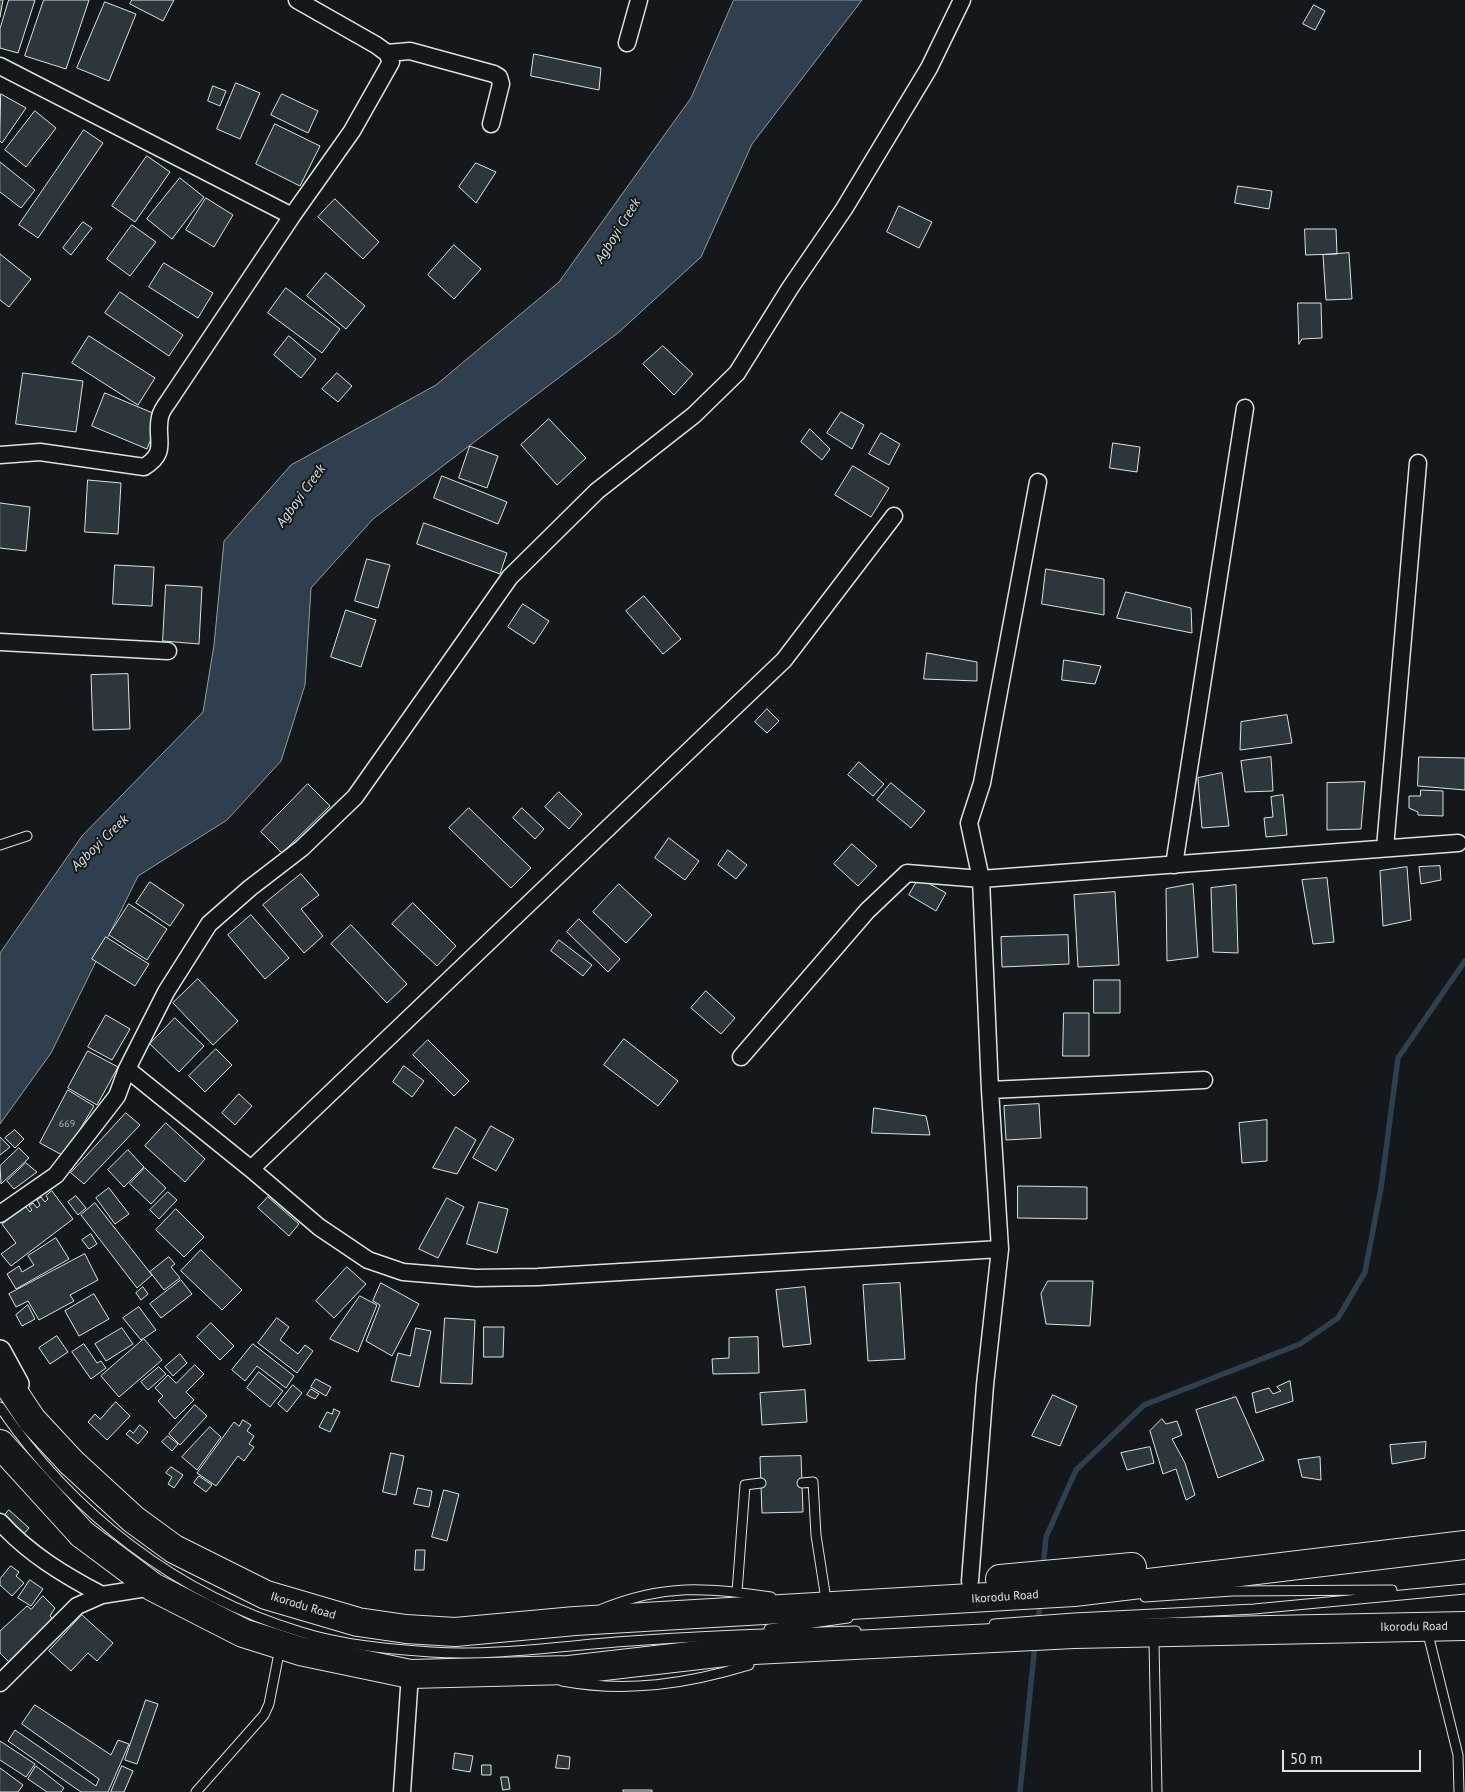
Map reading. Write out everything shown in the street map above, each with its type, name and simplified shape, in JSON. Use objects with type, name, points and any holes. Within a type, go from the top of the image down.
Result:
[{"type":"highway","name":"Ikorodu Road","points":[[0,1372],[32,1420],[71,1462],[133,1519],[174,1549],[241,1583],[305,1608],[358,1622],[406,1629],[455,1632],[1001,1588]]},
{"type":"highway","name":"Ikorodu Road","points":[[0,1444],[82,1534],[153,1587],[243,1633],[352,1664],[410,1674],[749,1665],[994,1635],[1074,1609],[1433,1547],[1465,1545]]},
{"type":"highway","points":[[1433,1547],[1465,1549]]},
{"type":"highway","name":"Ikorodu Road","points":[[575,1621],[723,1601],[970,1581],[1074,1609],[1154,1642],[1333,1629],[1465,1626]]},
{"type":"highway","name":"Ikorodu Road","points":[[1074,1609],[1333,1629]]},
{"type":"highway","name":"Ikorodu Road","points":[[569,1670],[734,1651],[994,1635]]},
{"type":"street","points":[[297,0],[387,52],[410,51],[499,77],[502,84],[491,124]]},
{"type":"street","points":[[626,43],[639,0]]},
{"type":"street","points":[[0,1214],[56,1175],[117,1096],[126,1069],[166,992],[209,924],[250,888],[302,848],[355,796],[510,577],[597,491],[694,415],[737,373],[790,288],[844,209],[929,68],[962,0]]},
{"type":"street","points":[[0,455],[40,452],[132,467],[144,467],[158,456],[160,416],[292,216],[352,131],[388,70],[391,62],[387,52]]},
{"type":"street","points":[[0,66],[292,216]]},
{"type":"street","points":[[1174,865],[1245,408]]},
{"type":"street","points":[[1385,848],[1418,464]]},
{"type":"street","points":[[970,1581],[985,1385],[1000,1249],[990,1090],[981,879],[969,823],[982,783],[1038,482]]},
{"type":"street","points":[[251,1169],[784,660],[894,516]]},
{"type":"street","points":[[0,642],[168,651]]},
{"type":"street","points":[[741,1057],[867,912],[907,873],[981,879],[1458,844]]},
{"type":"street","points":[[126,1069],[251,1169],[319,1227],[368,1260],[403,1272],[476,1278],[538,1277],[1000,1249]]},
{"type":"street","points":[[990,1090],[1204,1080]]},
{"type":"street","name":"Ikorodu Road","points":[[0,1351],[31,1408],[71,1462]]},
{"type":"street","name":"Ikorodu Road","points":[[0,1459],[30,1492],[82,1534]]},
{"type":"street","points":[[0,1522],[19,1543],[67,1577],[102,1595]]},
{"type":"street","points":[[0,1683],[77,1606],[102,1595],[153,1587]]},
{"type":"street","points":[[402,1792],[410,1674]]},
{"type":"lane","points":[[0,845],[27,836]]},
{"type":"lane","points":[[0,1408],[35,1456],[65,1488],[105,1526],[140,1553],[191,1585],[242,1610],[302,1632],[366,1645],[433,1652],[500,1651],[725,1635],[865,1631]]},
{"type":"lane","points":[[802,1482],[813,1482],[816,1535],[825,1593]]},
{"type":"lane","points":[[737,1592],[745,1485],[761,1483]]},
{"type":"lane","points":[[575,1621],[623,1600],[670,1590],[718,1589],[771,1597]]},
{"type":"lane","points":[[1074,1609],[1254,1608],[1465,1589]]},
{"type":"lane","points":[[1133,1598],[1232,1591],[1445,1591]]},
{"type":"lane","points":[[725,1635],[854,1617]]},
{"type":"lane","points":[[1426,1627],[1458,1755],[1459,1792]]},
{"type":"lane","points":[[1154,1642],[1157,1792]]},
{"type":"lane","points":[[196,1792],[264,1715],[281,1645]]},
{"type":"lane","points":[[510,1672],[592,1687],[653,1685],[703,1679],[749,1665]]},
{"type":"water","name":"Agboyi Creek","points":[[734,0],[862,0],[752,144],[701,257],[619,332],[373,519],[311,588],[305,685],[281,761],[227,820],[138,876],[51,1053],[0,1124],[0,953],[82,836],[203,712],[214,645],[224,541],[291,465],[436,385],[559,282],[691,98]]},
{"type":"building","points":[[0,0],[3,0],[0,17]]},
{"type":"building","points":[[9,0],[35,0],[18,53],[0,48],[0,29]]},
{"type":"building","points":[[44,0],[89,0],[66,69],[25,56]]},
{"type":"building","points":[[132,0],[174,0],[163,21],[130,4]]},
{"type":"building","points":[[105,2],[136,14],[109,81],[77,68]]},
{"type":"building","points":[[1314,5],[1325,11],[1315,30],[1303,24]]},
{"type":"building","points":[[534,54],[601,68],[599,90],[531,76]]},
{"type":"building","points":[[236,83],[260,93],[240,139],[217,129]]},
{"type":"building","points":[[213,86],[226,91],[220,106],[208,101]]},
{"type":"building","points":[[1,94],[26,108],[2,143],[0,141]]},
{"type":"building","points":[[282,94],[318,111],[308,133],[271,115]]},
{"type":"building","points":[[35,111],[56,128],[26,167],[5,150]]},
{"type":"building","points":[[275,124],[320,146],[300,186],[256,164]]},
{"type":"building","points":[[84,130],[103,143],[38,238],[19,225]]},
{"type":"building","points":[[147,156],[170,172],[135,222],[112,206]]},
{"type":"building","points":[[0,162],[35,190],[21,208],[0,192]]},
{"type":"building","points":[[476,163],[496,172],[476,203],[459,187]]},
{"type":"building","points":[[180,178],[204,197],[172,239],[147,219]]},
{"type":"building","points":[[1238,186],[1272,191],[1269,209],[1235,203]]},
{"type":"building","points":[[206,198],[233,215],[214,247],[186,230]]},
{"type":"building","points":[[335,199],[379,242],[363,259],[318,217]]},
{"type":"building","points":[[899,206],[932,222],[919,248],[887,232]]},
{"type":"building","points":[[83,222],[92,228],[71,255],[63,248]]},
{"type":"building","points":[[132,225],[156,242],[130,276],[107,259]]},
{"type":"building","points":[[1305,229],[1336,229],[1337,254],[1306,255]]},
{"type":"building","points":[[454,245],[481,269],[454,299],[428,275]]},
{"type":"building","points":[[1349,253],[1352,299],[1326,300],[1323,255]]},
{"type":"building","points":[[0,254],[31,279],[9,307],[0,300]]},
{"type":"building","points":[[164,263],[213,293],[198,318],[149,287]]},
{"type":"building","points":[[326,273],[365,306],[346,329],[307,296]]},
{"type":"building","points":[[286,288],[340,329],[322,353],[268,313]]},
{"type":"building","points":[[120,292],[183,335],[169,356],[105,313]]},
{"type":"building","points":[[1298,303],[1321,303],[1322,338],[1302,339],[1299,344]]},
{"type":"building","points":[[89,336],[155,378],[138,405],[72,363]]},
{"type":"building","points":[[289,336],[316,359],[301,378],[274,355]]},
{"type":"building","points":[[663,346],[693,374],[674,395],[643,364]]},
{"type":"building","points":[[23,373],[83,381],[76,432],[16,424]]},
{"type":"building","points":[[337,373],[352,386],[338,402],[322,389]]},
{"type":"building","points":[[105,393],[160,416],[147,449],[92,426]]},
{"type":"building","points":[[841,412],[864,425],[852,449],[827,433]]},
{"type":"building","points":[[549,419],[586,458],[557,485],[521,445]]},
{"type":"building","points":[[810,429],[830,449],[822,460],[801,442]]},
{"type":"building","points":[[881,433],[900,444],[889,465],[869,454]]},
{"type":"building","points":[[1113,443],[1140,447],[1137,472],[1110,468]]},
{"type":"building","points":[[470,446],[498,456],[487,488],[459,478]]},
{"type":"building","points":[[853,466],[889,488],[871,517],[835,495]]},
{"type":"building","points":[[442,476],[507,502],[498,524],[434,498]]},
{"type":"building","points":[[88,480],[121,483],[118,534],[85,532]]},
{"type":"building","points":[[0,503],[30,507],[26,551],[0,548]]},
{"type":"building","points":[[424,523],[507,553],[500,574],[417,544]]},
{"type":"building","points":[[367,559],[390,565],[378,608],[355,601]]},
{"type":"building","points":[[115,565],[154,567],[152,606],[113,604]]},
{"type":"building","points":[[1046,569],[1104,579],[1104,615],[1042,604]]},
{"type":"building","points":[[166,585],[202,587],[199,644],[163,641]]},
{"type":"building","points":[[1126,592],[1191,608],[1192,633],[1117,618]]},
{"type":"building","points":[[644,596],[681,639],[663,654],[626,611]]},
{"type":"building","points":[[523,604],[549,621],[534,644],[508,627]]},
{"type":"building","points":[[346,610],[376,620],[361,667],[331,657]]},
{"type":"building","points":[[927,653],[977,662],[977,681],[924,679]]},
{"type":"building","points":[[1064,660],[1101,666],[1095,684],[1062,680]]},
{"type":"building","points":[[128,674],[130,729],[93,730],[91,675]]},
{"type":"building","points":[[767,709],[779,721],[767,733],[755,722]]},
{"type":"building","points":[[1287,715],[1292,743],[1240,750],[1241,722]]},
{"type":"building","points":[[1271,757],[1273,791],[1245,792],[1241,761]]},
{"type":"building","points":[[1419,757],[1465,758],[1465,790],[1418,786]]},
{"type":"building","points":[[859,762],[884,784],[873,796],[848,775]]},
{"type":"building","points":[[1222,773],[1229,826],[1202,828],[1198,778]]},
{"type":"building","points":[[1365,782],[1361,829],[1327,830],[1327,783]]},
{"type":"building","points":[[891,783],[925,811],[911,828],[877,800]]},
{"type":"building","points":[[308,784],[330,806],[282,853],[261,832]]},
{"type":"building","points":[[1421,790],[1443,791],[1443,816],[1418,815],[1418,812],[1409,808],[1409,796],[1420,796]]},
{"type":"building","points":[[559,792],[582,814],[569,829],[545,807]]},
{"type":"building","points":[[1283,795],[1287,835],[1266,837],[1264,818],[1273,817],[1271,797]]},
{"type":"building","points":[[469,808],[531,868],[511,888],[449,828]]},
{"type":"building","points":[[522,808],[544,829],[535,839],[513,818]]},
{"type":"building","points":[[669,838],[699,861],[685,880],[655,858]]},
{"type":"building","points":[[852,844],[877,866],[858,886],[834,864]]},
{"type":"building","points":[[728,850],[747,865],[736,879],[718,865]]},
{"type":"building","points":[[1440,866],[1441,880],[1421,884],[1419,867]]},
{"type":"building","points":[[1407,867],[1411,920],[1383,926],[1380,871]]},
{"type":"building","points":[[301,874],[319,895],[301,909],[323,936],[304,953],[263,905]]},
{"type":"building","points":[[919,878],[946,893],[936,911],[909,895]]},
{"type":"building","points":[[1327,878],[1334,942],[1313,944],[1302,880]]},
{"type":"building","points":[[150,882],[184,905],[170,926],[136,903]]},
{"type":"building","points":[[619,884],[652,915],[626,943],[593,912]]},
{"type":"building","points":[[1193,884],[1198,957],[1167,961],[1166,889]]},
{"type":"building","points":[[1236,885],[1238,953],[1213,952],[1211,888]]},
{"type":"building","points":[[1115,892],[1119,965],[1078,967],[1074,895]]},
{"type":"building","points":[[413,903],[456,946],[437,966],[392,924]]},
{"type":"building","points":[[129,904],[167,929],[147,960],[109,935]]},
{"type":"building","points":[[251,915],[289,958],[265,979],[228,935]]},
{"type":"building","points":[[579,919],[620,959],[608,972],[567,932]]},
{"type":"building","points":[[351,925],[407,984],[387,1003],[331,944]]},
{"type":"building","points":[[1068,935],[1069,964],[1002,967],[1001,937]]},
{"type":"building","points":[[106,937],[149,964],[135,986],[92,959]]},
{"type":"building","points":[[559,940],[592,965],[583,976],[551,951]]},
{"type":"building","points":[[198,979],[238,1021],[213,1045],[173,1003]]},
{"type":"building","points":[[1094,980],[1120,980],[1120,1013],[1094,1013]]},
{"type":"building","points":[[706,991],[735,1018],[721,1034],[691,1008]]},
{"type":"building","points":[[1064,1013],[1089,1013],[1089,1056],[1063,1056]]},
{"type":"building","points":[[106,1015],[130,1029],[112,1060],[88,1047]]},
{"type":"building","points":[[175,1018],[204,1046],[179,1072],[150,1044]]},
{"type":"building","points":[[624,1039],[678,1081],[658,1106],[604,1065]]},
{"type":"building","points":[[428,1040],[469,1081],[454,1096],[413,1055]]},
{"type":"building","points":[[216,1049],[232,1065],[205,1092],[189,1076]]},
{"type":"building","points":[[88,1051],[118,1067],[97,1105],[68,1088]]},
{"type":"building","points":[[404,1066],[424,1081],[412,1097],[393,1082]]},
{"type":"building","points":[[68,1090],[94,1106],[64,1156],[40,1143]]},
{"type":"building","points":[[239,1094],[252,1106],[235,1125],[222,1113]]},
{"type":"building","points":[[1039,1104],[1041,1138],[1006,1140],[1004,1106]]},
{"type":"building","points":[[874,1108],[926,1116],[930,1135],[872,1133]]},
{"type":"building","points":[[126,1113],[140,1125],[84,1184],[71,1173]]},
{"type":"building","points":[[1267,1120],[1267,1161],[1242,1163],[1239,1123]]},
{"type":"building","points":[[166,1123],[205,1159],[185,1182],[145,1146]]},
{"type":"building","points":[[491,1126],[514,1139],[496,1171],[473,1158]]},
{"type":"building","points":[[456,1127],[476,1140],[457,1174],[433,1168]]},
{"type":"building","points":[[15,1130],[24,1139],[15,1148],[5,1138]]},
{"type":"building","points":[[0,1137],[10,1147],[0,1155]]},
{"type":"building","points":[[19,1148],[29,1158],[1,1184],[0,1166]]},
{"type":"building","points":[[128,1150],[144,1167],[124,1187],[108,1170]]},
{"type":"building","points":[[26,1163],[37,1172],[14,1189],[7,1181]]},
{"type":"building","points":[[145,1168],[166,1188],[151,1204],[130,1184]]},
{"type":"building","points":[[1018,1186],[1087,1187],[1087,1219],[1018,1218]]},
{"type":"building","points":[[109,1188],[129,1214],[115,1224],[96,1198]]},
{"type":"building","points":[[52,1191],[73,1219],[11,1266],[1,1254],[16,1243],[2,1224],[20,1210],[17,1206],[22,1202],[30,1212],[32,1210],[29,1206],[33,1203],[37,1208],[40,1205],[37,1200],[41,1197],[45,1202],[48,1199],[46,1196]]},
{"type":"building","points":[[168,1192],[177,1200],[159,1219],[150,1210]]},
{"type":"building","points":[[76,1196],[86,1208],[78,1215],[68,1202]]},
{"type":"building","points":[[268,1197],[299,1224],[289,1236],[258,1208]]},
{"type":"building","points":[[447,1198],[464,1207],[438,1258],[419,1249]]},
{"type":"building","points":[[479,1202],[508,1209],[497,1253],[467,1244]]},
{"type":"building","points":[[95,1203],[152,1275],[137,1288],[81,1215]]},
{"type":"building","points":[[176,1209],[204,1237],[184,1257],[156,1230]]},
{"type":"building","points":[[91,1234],[97,1244],[89,1249],[82,1240]]},
{"type":"building","points":[[56,1238],[69,1259],[16,1289],[7,1274],[19,1266],[22,1272],[34,1265],[28,1256]]},
{"type":"building","points":[[201,1250],[242,1290],[222,1310],[181,1271]]},
{"type":"building","points":[[85,1254],[98,1280],[70,1295],[74,1301],[39,1320],[28,1301],[16,1307],[9,1294]]},
{"type":"building","points":[[169,1257],[175,1264],[171,1267],[180,1278],[164,1290],[150,1272]]},
{"type":"building","points":[[347,1267],[366,1284],[334,1318],[316,1301]]},
{"type":"building","points":[[181,1280],[192,1294],[161,1318],[150,1304]]},
{"type":"building","points":[[1048,1281],[1093,1281],[1090,1326],[1046,1324],[1041,1294]]},
{"type":"building","points":[[381,1283],[419,1304],[392,1356],[366,1341],[380,1305],[373,1301]]},
{"type":"building","points":[[900,1283],[905,1359],[868,1361],[863,1285]]},
{"type":"building","points":[[143,1287],[148,1294],[141,1300],[136,1293]]},
{"type":"building","points":[[805,1287],[811,1344],[783,1347],[776,1290]]},
{"type":"building","points":[[94,1294],[109,1319],[79,1336],[65,1311]]},
{"type":"building","points":[[360,1296],[377,1305],[358,1352],[330,1339]]},
{"type":"building","points":[[28,1305],[35,1319],[22,1326],[16,1315]]},
{"type":"building","points":[[139,1307],[156,1330],[141,1340],[123,1318]]},
{"type":"building","points":[[277,1318],[289,1327],[280,1340],[298,1354],[305,1345],[313,1351],[297,1373],[258,1343]]},
{"type":"building","points":[[445,1318],[475,1320],[472,1384],[441,1383]]},
{"type":"building","points":[[211,1323],[234,1346],[220,1360],[197,1337]]},
{"type":"building","points":[[484,1327],[504,1327],[503,1357],[484,1357]]},
{"type":"building","points":[[122,1328],[133,1344],[106,1361],[95,1344]]},
{"type":"building","points":[[416,1328],[431,1331],[419,1387],[391,1381],[398,1353],[410,1356]]},
{"type":"building","points":[[57,1336],[68,1352],[50,1364],[39,1348]]},
{"type":"building","points":[[758,1337],[759,1373],[713,1374],[712,1359],[729,1358],[729,1338]]},
{"type":"building","points":[[144,1339],[162,1360],[119,1397],[101,1376]]},
{"type":"building","points":[[84,1344],[97,1363],[101,1361],[106,1368],[91,1379],[72,1352]]},
{"type":"building","points":[[253,1344],[294,1376],[286,1388],[257,1366],[245,1381],[232,1370]]},
{"type":"building","points":[[180,1354],[187,1363],[173,1376],[165,1367]]},
{"type":"building","points":[[195,1365],[204,1374],[186,1392],[194,1400],[175,1419],[158,1401],[163,1396],[155,1388],[168,1375],[176,1383]]},
{"type":"building","points":[[159,1367],[166,1374],[148,1390],[141,1382]]},
{"type":"building","points":[[259,1372],[283,1391],[270,1407],[247,1388]]},
{"type":"building","points":[[316,1379],[331,1387],[326,1396],[311,1387]]},
{"type":"building","points":[[1290,1381],[1293,1401],[1256,1413],[1252,1393],[1269,1388],[1273,1394],[1281,1391],[1277,1387]]},
{"type":"building","points":[[293,1385],[302,1393],[287,1412],[278,1404]]},
{"type":"building","points":[[311,1389],[319,1394],[315,1399],[307,1395]]},
{"type":"building","points":[[805,1390],[807,1422],[762,1425],[760,1393]]},
{"type":"building","points":[[1053,1395],[1077,1406],[1060,1446],[1032,1436]]},
{"type":"building","points":[[1236,1397],[1264,1460],[1218,1478],[1196,1410]]},
{"type":"building","points":[[116,1402],[130,1416],[107,1440],[88,1422],[95,1414],[100,1419]]},
{"type":"building","points":[[195,1405],[207,1416],[180,1445],[169,1434]]},
{"type":"building","points":[[334,1409],[340,1412],[330,1432],[319,1427],[327,1412],[332,1414]]},
{"type":"building","points":[[1162,1419],[1166,1424],[1177,1421],[1182,1435],[1172,1439],[1185,1463],[1195,1495],[1186,1500],[1176,1469],[1163,1474],[1150,1431]]},
{"type":"building","points":[[243,1420],[251,1425],[247,1431],[254,1436],[249,1444],[254,1447],[244,1461],[238,1456],[216,1486],[197,1473],[234,1422],[239,1426]]},
{"type":"building","points":[[140,1425],[148,1432],[138,1444],[126,1434],[130,1430],[133,1433]]},
{"type":"building","points":[[210,1427],[221,1437],[197,1470],[182,1457]]},
{"type":"building","points":[[168,1436],[178,1444],[172,1451],[162,1442]]},
{"type":"building","points":[[1426,1442],[1425,1458],[1392,1464],[1390,1445]]},
{"type":"building","points":[[1150,1447],[1154,1463],[1127,1470],[1121,1453]]},
{"type":"building","points":[[391,1453],[404,1456],[396,1495],[383,1492]]},
{"type":"building","points":[[801,1456],[803,1512],[762,1513],[760,1457]]},
{"type":"building","points":[[1320,1457],[1321,1480],[1302,1477],[1298,1460]]},
{"type":"building","points":[[171,1467],[183,1475],[174,1488],[168,1484],[172,1477],[166,1473]]},
{"type":"building","points":[[199,1476],[212,1485],[206,1492],[194,1483]]},
{"type":"building","points":[[418,1488],[432,1491],[429,1507],[414,1504]]},
{"type":"building","points":[[444,1490],[459,1494],[447,1541],[432,1537]]},
{"type":"building","points":[[9,1510],[29,1528],[21,1537],[1,1520]]},
{"type":"building","points":[[416,1550],[425,1550],[424,1570],[415,1570]]},
{"type":"building","points":[[11,1566],[19,1572],[16,1576],[24,1583],[12,1596],[0,1585],[0,1579]]},
{"type":"building","points":[[30,1580],[43,1589],[31,1606],[18,1598]]},
{"type":"building","points":[[43,1596],[55,1608],[50,1616],[57,1623],[14,1667],[0,1653],[0,1631],[27,1606],[31,1609]]},
{"type":"building","points":[[82,1615],[113,1643],[97,1661],[88,1653],[71,1671],[49,1651]]},
{"type":"building","points":[[146,1700],[158,1704],[137,1764],[125,1760]]},
{"type":"building","points":[[35,1705],[111,1755],[118,1740],[129,1744],[108,1792],[81,1792],[8,1741],[15,1730],[96,1786],[99,1779],[22,1724]]},
{"type":"building","points":[[0,1741],[35,1764],[26,1777],[0,1760]]},
{"type":"building","points":[[455,1753],[473,1756],[470,1772],[453,1769]]},
{"type":"building","points":[[558,1755],[570,1757],[569,1769],[556,1768]]},
{"type":"building","points":[[482,1765],[491,1765],[491,1775],[482,1775]]},
{"type":"building","points":[[36,1766],[64,1788],[61,1792],[47,1792],[28,1779]]},
{"type":"building","points":[[122,1766],[133,1771],[124,1792],[111,1792]]},
{"type":"building","points":[[0,1768],[23,1785],[18,1792],[0,1792]]},
{"type":"building","points":[[501,1777],[508,1777],[510,1789],[503,1790]]},
{"type":"building","points":[[623,1790],[652,1790],[652,1792],[624,1792]]},
{"type":"waterway","points":[[1043,1568],[1046,1537],[1076,1470],[1144,1405],[1300,1344],[1338,1318],[1365,1272],[1381,1188],[1398,1058],[1465,961]]},
{"type":"waterway","points":[[1038,1623],[1040,1602]]},
{"type":"waterway","points":[[1020,1792],[1035,1644]]}]
